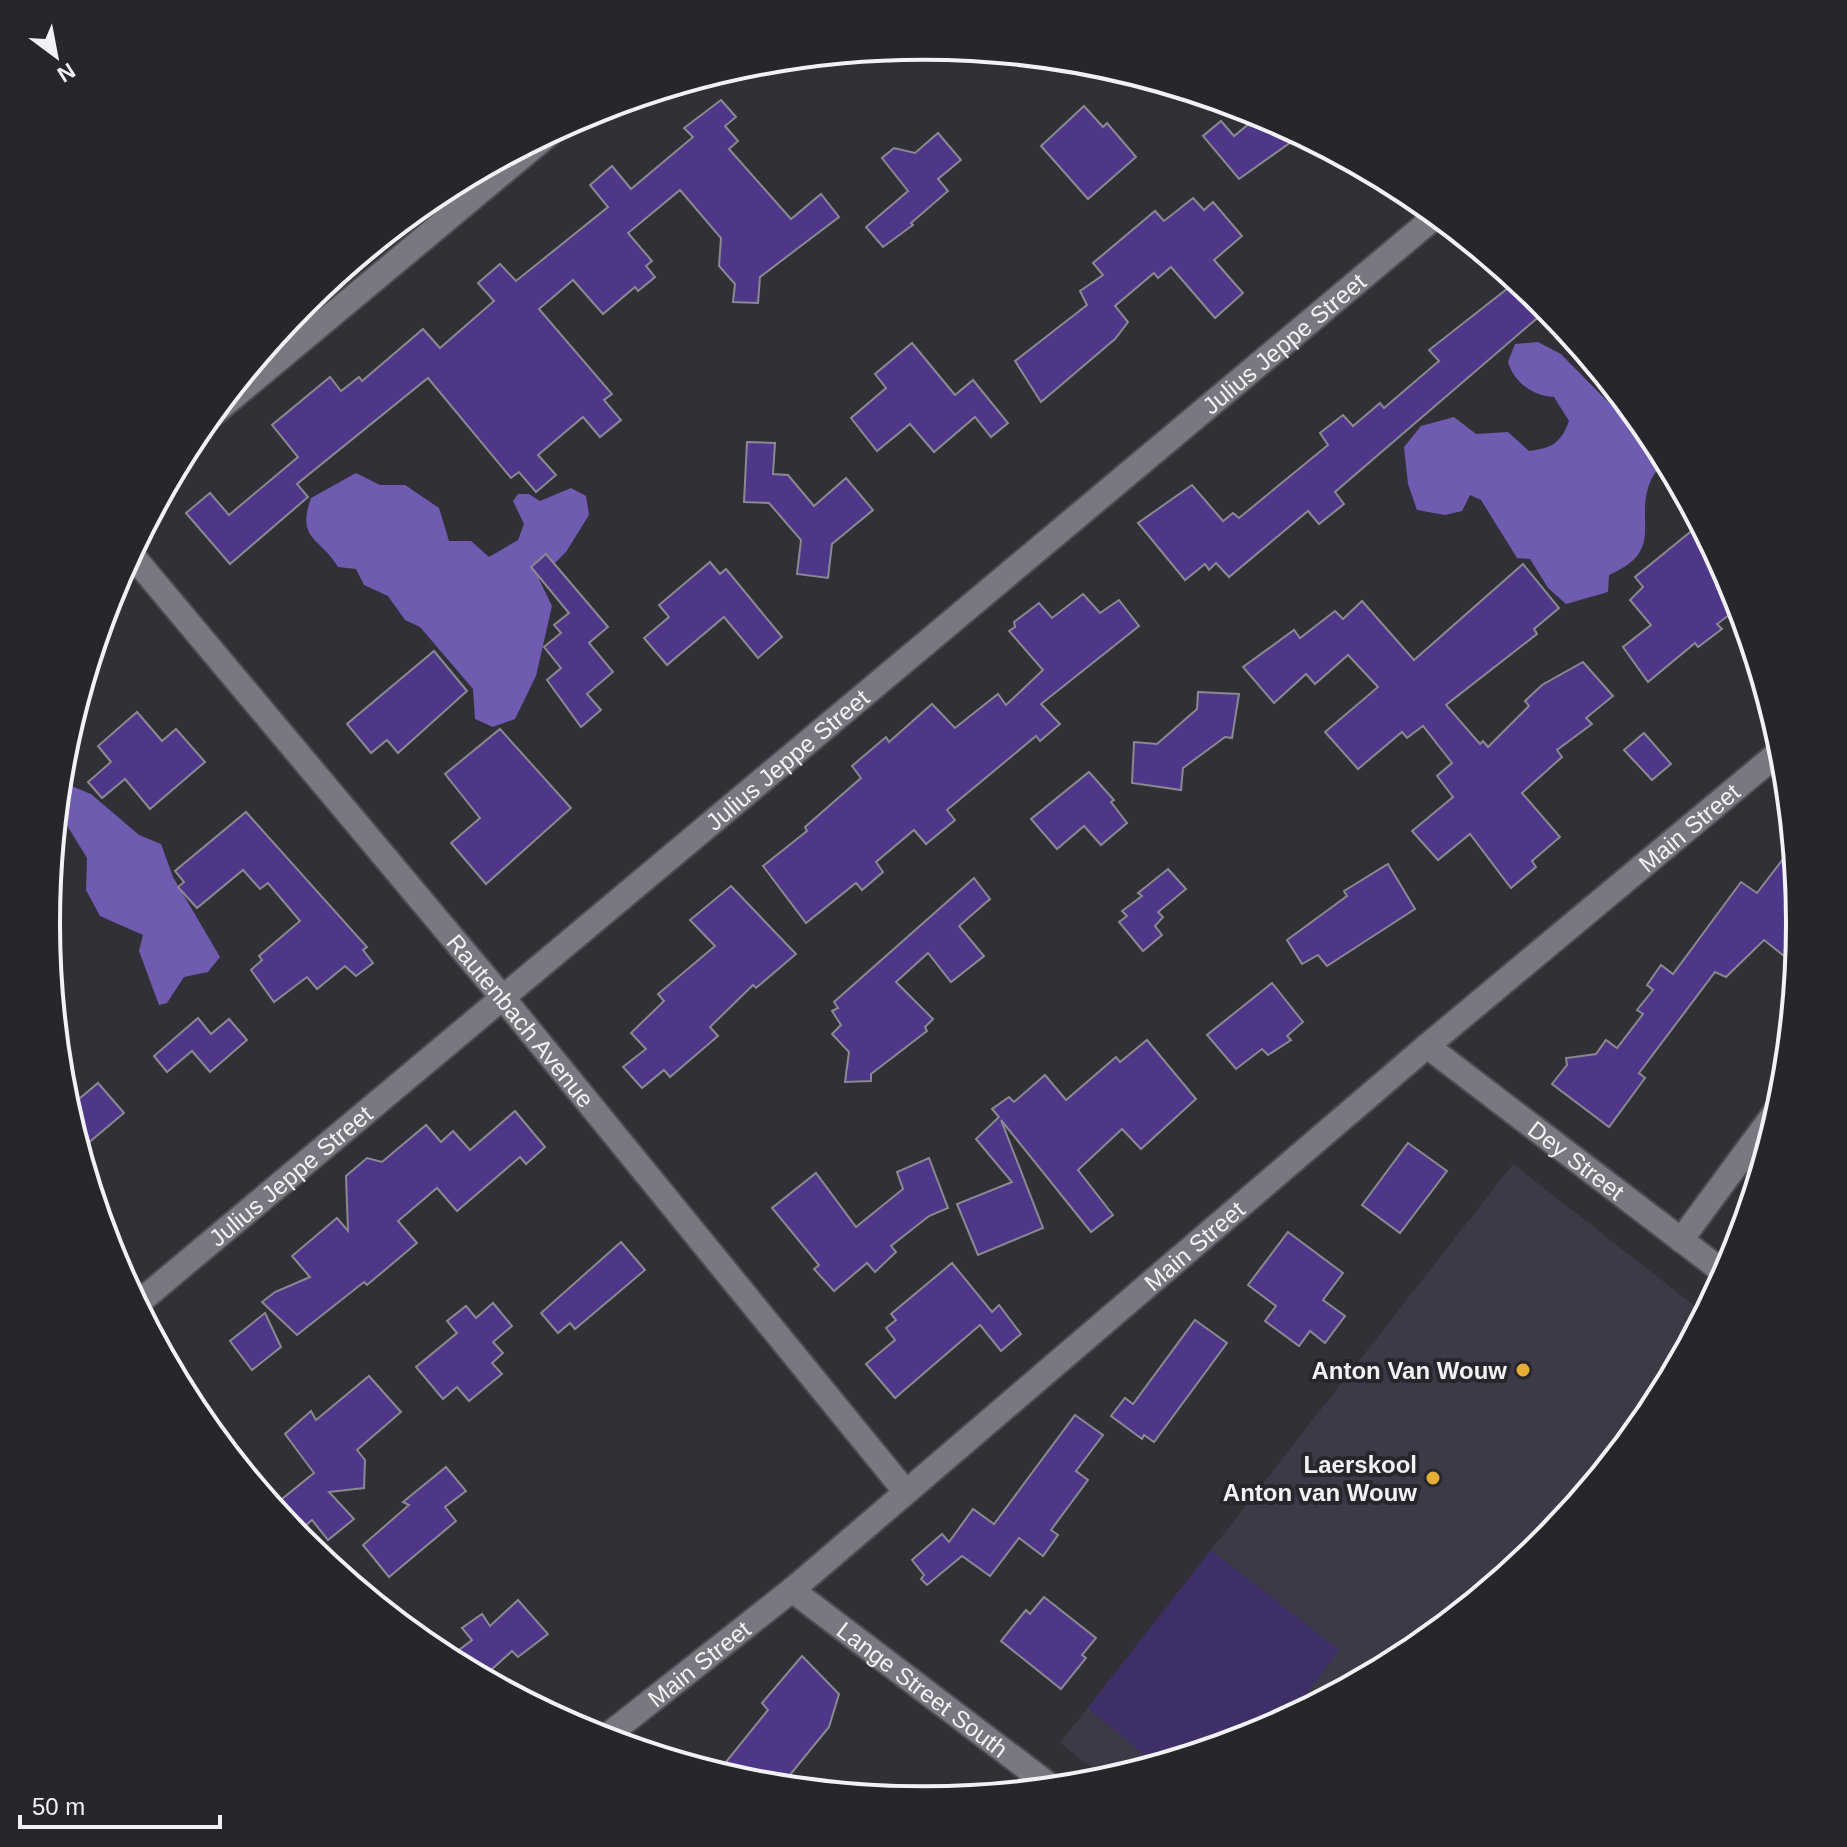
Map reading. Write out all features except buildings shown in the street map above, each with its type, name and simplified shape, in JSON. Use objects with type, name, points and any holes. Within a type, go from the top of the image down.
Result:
[{"type":"street","points":[[250,383],[511,166]]},
{"type":"street","name":"Julius Jeppe Street","points":[[145,1297],[1427,223]]},
{"type":"street","name":"Rautenbach Avenue","points":[[139,564],[503,998],[905,1491]]},
{"type":"street","name":"Main Street","points":[[615,1729],[792,1590],[1427,1046],[1771,759]]},
{"type":"street","name":"Dey Street","points":[[1427,1046],[1716,1266]]},
{"type":"street","points":[[1681,1240],[1762,1131]]},
{"type":"street","name":"Lange Street South","points":[[792,1590],[1041,1779]]},
{"type":"shaded area","points":[[1538,342],[1561,354],[1617,410],[1657,470],[1646,495],[1645,534],[1638,555],[1609,575],[1608,592],[1566,604],[1548,588],[1530,559],[1517,558],[1481,500],[1470,495],[1462,511],[1445,515],[1417,510],[1408,484],[1404,447],[1421,426],[1454,417],[1476,434],[1508,432],[1529,451],[1555,443],[1563,435],[1569,421],[1554,397],[1525,387],[1511,369],[1508,362],[1515,344]]},
{"type":"shaded area","points":[[356,473],[380,485],[405,485],[439,508],[449,541],[471,541],[489,557],[518,540],[524,524],[513,501],[518,494],[529,494],[540,501],[571,488],[586,496],[589,515],[566,552],[539,579],[552,606],[536,676],[515,719],[493,727],[475,719],[473,689],[420,627],[405,620],[388,596],[364,585],[356,569],[338,567],[312,537],[306,522],[311,498]]},
{"type":"shaded area","points":[[71,786],[91,794],[139,835],[161,844],[173,877],[220,957],[208,972],[184,977],[167,1003],[159,1005],[139,951],[143,935],[100,916],[86,890],[87,858],[66,824]]},
{"type":"shaded area","name":"Laerskool Anton van Wouw","points":[[1513,1164],[1697,1307],[1641,1403],[1573,1493],[1493,1573],[1403,1641],[1305,1698],[1254,1721],[1147,1758],[1094,1769],[1060,1743]]},
{"type":"shaded area","points":[[1211,1550],[1339,1650],[1302,1699],[1254,1721],[1148,1758],[1088,1708]]},
{"type":"place","name":"Anton Van Wouw","points":[[1523,1370]]},
{"type":"place","name":"Laerskool Anton van Wouw","points":[[1433,1478]]}]
